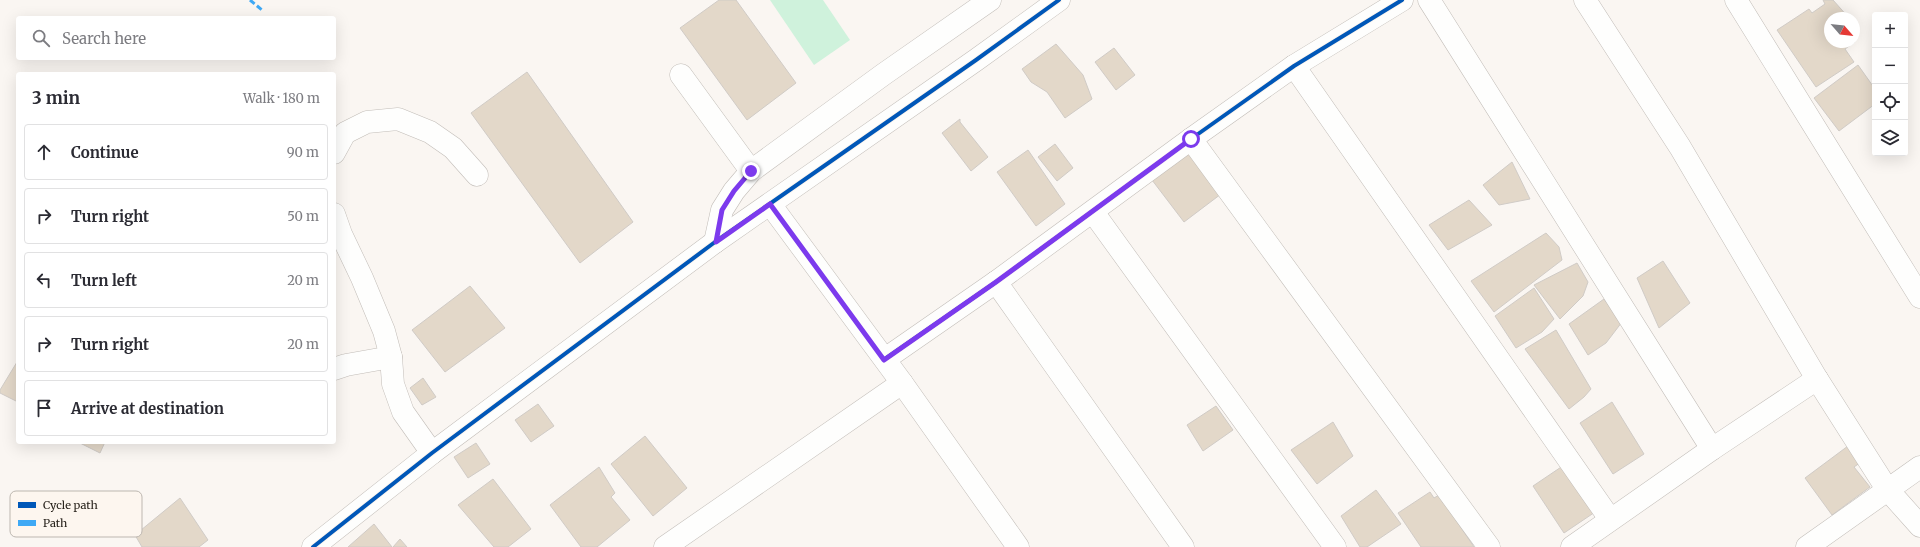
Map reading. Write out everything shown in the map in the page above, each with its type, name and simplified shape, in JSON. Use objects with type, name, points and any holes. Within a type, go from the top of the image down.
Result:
[{"type":"street","points":[[716,242],[722,210],[734,191],[751,171],[884,74],[990,0]]},
{"type":"street","points":[[313,547],[432,453],[716,242],[976,60],[1058,0]]},
{"type":"street","points":[[884,360],[996,282],[1191,139],[1294,66],[1402,0]]},
{"type":"street","points":[[1429,0],[1712,448]]},
{"type":"street","points":[[1586,0],[1680,147],[1817,379],[1887,489],[1920,526]]},
{"type":"street","points":[[1736,0],[1920,297]]},
{"type":"street","points":[[1294,66],[1610,520]]},
{"type":"street","points":[[681,75],[751,171]]},
{"type":"street","points":[[336,149],[345,133],[367,122],[398,119],[430,132],[453,148],[477,175]]},
{"type":"street","points":[[1191,139],[1489,547]]},
{"type":"street","points":[[770,204],[902,384],[1018,547]]},
{"type":"street","points":[[1093,212],[1335,547]]},
{"type":"street","points":[[336,220],[384,331],[391,357],[393,384],[403,412],[432,453]]},
{"type":"street","points":[[996,282],[1183,547]]},
{"type":"street","points":[[336,368],[346,365],[391,357]]},
{"type":"street","points":[[1572,547],[1712,448],[1817,379]]},
{"type":"street","points":[[665,547],[902,384]]},
{"type":"street","points":[[1807,547],[1920,467]]},
{"type":"green space","points":[[770,0],[823,0],[850,40],[814,65]]},
{"type":"building","points":[[719,0],[736,0],[796,83],[747,120],[680,28]]},
{"type":"building","points":[[1823,0],[1833,0],[1844,12],[1824,12],[1824,48],[1846,48],[1845,49],[1854,62],[1816,87],[1777,30],[1809,9],[1812,13],[1825,4]]},
{"type":"building","points":[[1056,44],[1083,75],[1092,99],[1065,118],[1047,92],[1031,82],[1022,69]]},
{"type":"building","points":[[1114,48],[1135,75],[1116,90],[1095,62]]},
{"type":"building","points":[[1858,65],[1872,85],[1872,106],[1839,131],[1814,98]]},
{"type":"building","points":[[527,72],[633,222],[580,263],[471,113]]},
{"type":"building","points":[[960,119],[960,122],[988,157],[971,171],[942,133]]},
{"type":"building","points":[[1055,144],[1073,168],[1057,181],[1038,157]]},
{"type":"building","points":[[1186,148],[1225,191],[1184,222],[1152,180]]},
{"type":"building","points":[[1028,150],[1065,204],[1036,226],[997,172]]},
{"type":"building","points":[[1512,162],[1530,199],[1499,205],[1483,185]]},
{"type":"building","points":[[1469,200],[1492,225],[1448,250],[1429,225]]},
{"type":"building","points":[[1546,233],[1559,247],[1562,260],[1494,312],[1471,281]]},
{"type":"building","points":[[1663,261],[1690,303],[1659,328],[1637,278]]},
{"type":"building","points":[[1577,263],[1588,282],[1583,296],[1560,319],[1534,285]]},
{"type":"building","points":[[470,286],[505,328],[445,372],[412,330]]},
{"type":"building","points":[[1534,288],[1554,319],[1542,332],[1516,348],[1495,316]]},
{"type":"building","points":[[1604,299],[1622,322],[1606,343],[1588,355],[1569,324]]},
{"type":"building","points":[[1556,330],[1591,389],[1584,397],[1569,409],[1525,349]]},
{"type":"building","points":[[16,364],[16,401],[0,393],[0,390]]},
{"type":"building","points":[[423,378],[436,397],[422,405],[410,388]]},
{"type":"building","points":[[1612,402],[1644,454],[1613,474],[1580,423]]},
{"type":"building","points":[[538,404],[554,426],[531,442],[515,420]]},
{"type":"building","points":[[1216,406],[1233,430],[1203,451],[1187,425]]},
{"type":"building","points":[[1333,422],[1353,456],[1317,484],[1291,450]]},
{"type":"building","points":[[645,436],[687,488],[653,516],[611,464]]},
{"type":"building","points":[[476,443],[490,464],[468,478],[454,457]]},
{"type":"building","points":[[82,444],[104,444],[100,453]]},
{"type":"building","points":[[1848,446],[1864,460],[1854,467],[1870,487],[1832,515],[1805,478]]},
{"type":"building","points":[[1576,457],[1607,504],[1564,533],[1533,486]]},
{"type":"building","points":[[599,467],[615,493],[611,497],[630,520],[597,547],[581,547],[550,505]]},
{"type":"building","points":[[493,479],[531,529],[508,547],[494,547],[458,505]]},
{"type":"building","points":[[1376,490],[1401,524],[1367,547],[1360,547],[1341,516]]},
{"type":"building","points":[[1430,492],[1434,498],[1439,495],[1474,547],[1421,547],[1398,513]]},
{"type":"building","points":[[180,498],[208,540],[199,547],[142,547],[136,537],[142,537],[142,529]]},
{"type":"building","points":[[374,524],[392,547],[348,547]]},
{"type":"building","points":[[400,539],[407,547],[393,547]]},
{"type":"marked path","points":[[250,0],[262,10]]},
{"type":"cycle path","points":[[313,547],[432,453],[715,242],[976,60],[1059,0]]},
{"type":"cycle path","points":[[885,359],[996,282],[1191,139],[1294,66],[1402,0]]},
{"type":"route","points":[[751,171],[734,191],[722,210],[716,242],[770,204],[884,360],[996,282],[1191,139]]}]
